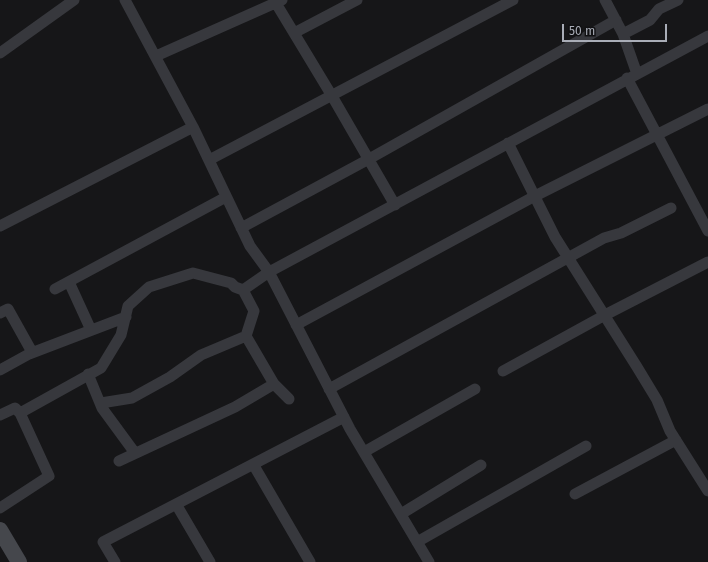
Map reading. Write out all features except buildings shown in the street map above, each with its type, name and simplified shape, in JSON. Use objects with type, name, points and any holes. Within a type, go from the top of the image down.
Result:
[{"type":"main road","points":[[0,530],[19,562]]},
{"type":"street","points":[[0,53],[74,0]]},
{"type":"street","points":[[125,0],[194,127],[250,246],[269,272],[344,417],[429,562]]},
{"type":"street","points":[[294,33],[357,0]]},
{"type":"street","points":[[209,160],[512,0]]},
{"type":"street","points":[[605,0],[623,34],[632,76],[656,134],[708,231]]},
{"type":"street","points":[[623,34],[650,20],[659,9],[678,0]]},
{"type":"street","points":[[156,56],[277,1],[294,33],[395,205]]},
{"type":"street","points":[[242,228],[369,160],[616,20]]},
{"type":"street","points":[[243,290],[269,272],[708,36]]},
{"type":"street","points":[[296,324],[535,196],[708,109]]},
{"type":"street","points":[[0,226],[194,127]]},
{"type":"street","points":[[508,143],[555,237],[605,315],[656,400],[676,440],[708,492]]},
{"type":"street","points":[[55,289],[226,196]]},
{"type":"street","points":[[329,389],[604,238],[621,233],[671,208]]},
{"type":"street","points":[[503,371],[605,315],[708,262]]},
{"type":"street","points":[[20,413],[101,368],[121,335],[128,306],[150,287],[193,273],[231,283],[235,287],[243,290],[254,311],[246,336],[274,384],[289,399]]},
{"type":"street","points":[[69,282],[91,330]]},
{"type":"street","points":[[0,313],[8,309],[32,352]]},
{"type":"street","points":[[0,370],[32,352],[126,316]]},
{"type":"street","points":[[100,404],[132,398],[170,377],[201,355],[246,336]]},
{"type":"street","points":[[88,374],[100,404],[135,453]]},
{"type":"street","points":[[120,461],[235,406],[274,384]]},
{"type":"street","points":[[364,452],[475,389]]},
{"type":"street","points":[[0,414],[16,408],[20,413],[48,476],[0,508]]},
{"type":"street","points":[[115,562],[103,542],[344,417]]},
{"type":"street","points":[[575,494],[676,440]]},
{"type":"street","points":[[417,542],[586,446]]},
{"type":"street","points":[[253,464],[310,562]]},
{"type":"street","points":[[401,514],[481,465]]},
{"type":"street","points":[[176,504],[210,562]]}]
